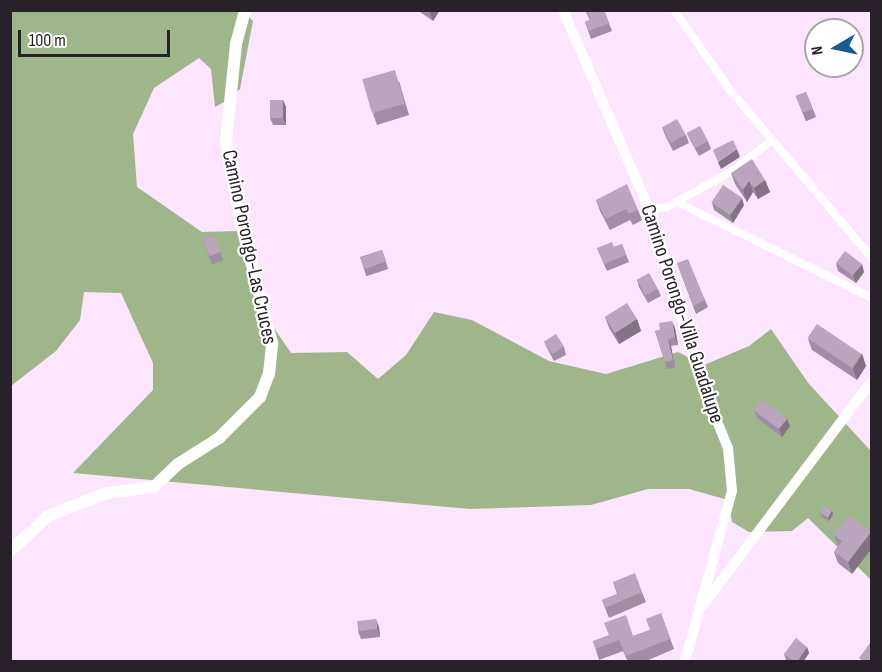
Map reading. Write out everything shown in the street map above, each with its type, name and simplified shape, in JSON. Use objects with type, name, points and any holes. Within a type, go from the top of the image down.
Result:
[{"type":"main road","name":"Camino Porongo-Las Cruces","points":[[10,551],[48,516],[107,493],[154,487],[178,464],[219,438],[260,397],[269,375],[272,343],[241,223],[226,141],[236,45],[245,10]]},
{"type":"street","name":"Camino Porongo-Villa Guadalupe","points":[[563,10],[649,209],[703,387],[728,448],[732,491],[685,662]]},
{"type":"street","points":[[674,10],[730,90],[872,258]]},
{"type":"street","points":[[649,209],[677,202],[734,170],[772,140]]},
{"type":"street","points":[[677,202],[872,298]]},
{"type":"street","points":[[697,612],[872,381]]},
{"type":"green space","points":[[11,11],[243,11],[253,21],[240,89],[226,101],[215,107],[211,69],[199,58],[154,88],[133,134],[137,187],[202,232],[239,231],[256,301],[291,353],[347,352],[378,379],[406,355],[434,312],[472,320],[549,361],[606,374],[678,352],[704,365],[749,346],[771,329],[809,384],[871,451],[871,580],[808,518],[792,531],[749,532],[732,522],[728,500],[689,489],[648,489],[591,505],[470,509],[73,473],[153,390],[153,363],[121,293],[84,292],[80,320],[56,351],[11,386]]},
{"type":"building","points":[[586,10],[604,10],[609,23],[589,31],[585,22],[591,19]]},
{"type":"building","points":[[395,70],[405,104],[372,113],[362,79]]},
{"type":"building","points":[[806,92],[813,109],[803,113],[796,96]]},
{"type":"building","points":[[270,100],[283,100],[283,118],[270,118]]},
{"type":"building","points":[[677,119],[686,135],[671,143],[662,127]]},
{"type":"building","points":[[700,126],[708,141],[695,148],[687,133]]},
{"type":"building","points":[[733,140],[737,149],[718,162],[713,150]]},
{"type":"building","points":[[752,159],[765,180],[754,188],[749,181],[743,190],[731,173]]},
{"type":"building","points":[[627,184],[638,210],[629,214],[626,209],[606,219],[596,200]]},
{"type":"building","points":[[723,185],[742,198],[730,215],[711,202]]},
{"type":"building","points":[[214,235],[221,252],[210,256],[203,239]]},
{"type":"building","points":[[612,242],[614,247],[622,244],[626,255],[604,264],[597,248]]},
{"type":"building","points":[[382,250],[386,261],[364,269],[360,258]]},
{"type":"building","points":[[845,251],[862,264],[853,276],[836,263]]},
{"type":"building","points":[[688,259],[705,300],[693,306],[677,263]]},
{"type":"building","points":[[649,273],[658,289],[645,296],[637,280]]},
{"type":"building","points":[[627,303],[637,319],[615,333],[605,317]]},
{"type":"building","points":[[672,321],[675,337],[668,339],[673,360],[665,362],[655,331],[660,330],[659,323]]},
{"type":"building","points":[[817,324],[862,354],[852,368],[807,338]]},
{"type":"building","points":[[556,334],[564,347],[552,354],[544,341]]},
{"type":"building","points":[[762,400],[787,419],[779,429],[754,410]]},
{"type":"building","points":[[824,506],[832,510],[828,517],[820,513]]},
{"type":"building","points":[[849,516],[871,532],[848,562],[834,552],[842,541],[834,535]]},
{"type":"building","points":[[635,573],[642,592],[605,608],[602,600],[618,594],[613,582]]},
{"type":"building","points":[[661,613],[670,639],[626,656],[619,640],[595,649],[593,641],[609,635],[604,623],[626,615],[633,636],[650,630],[646,619]]},
{"type":"building","points":[[376,619],[377,629],[358,631],[357,621]]},
{"type":"building","points":[[796,638],[807,647],[797,662],[794,662],[784,654]]},
{"type":"building","points":[[870,643],[872,644],[872,662],[864,662],[859,658]]}]
